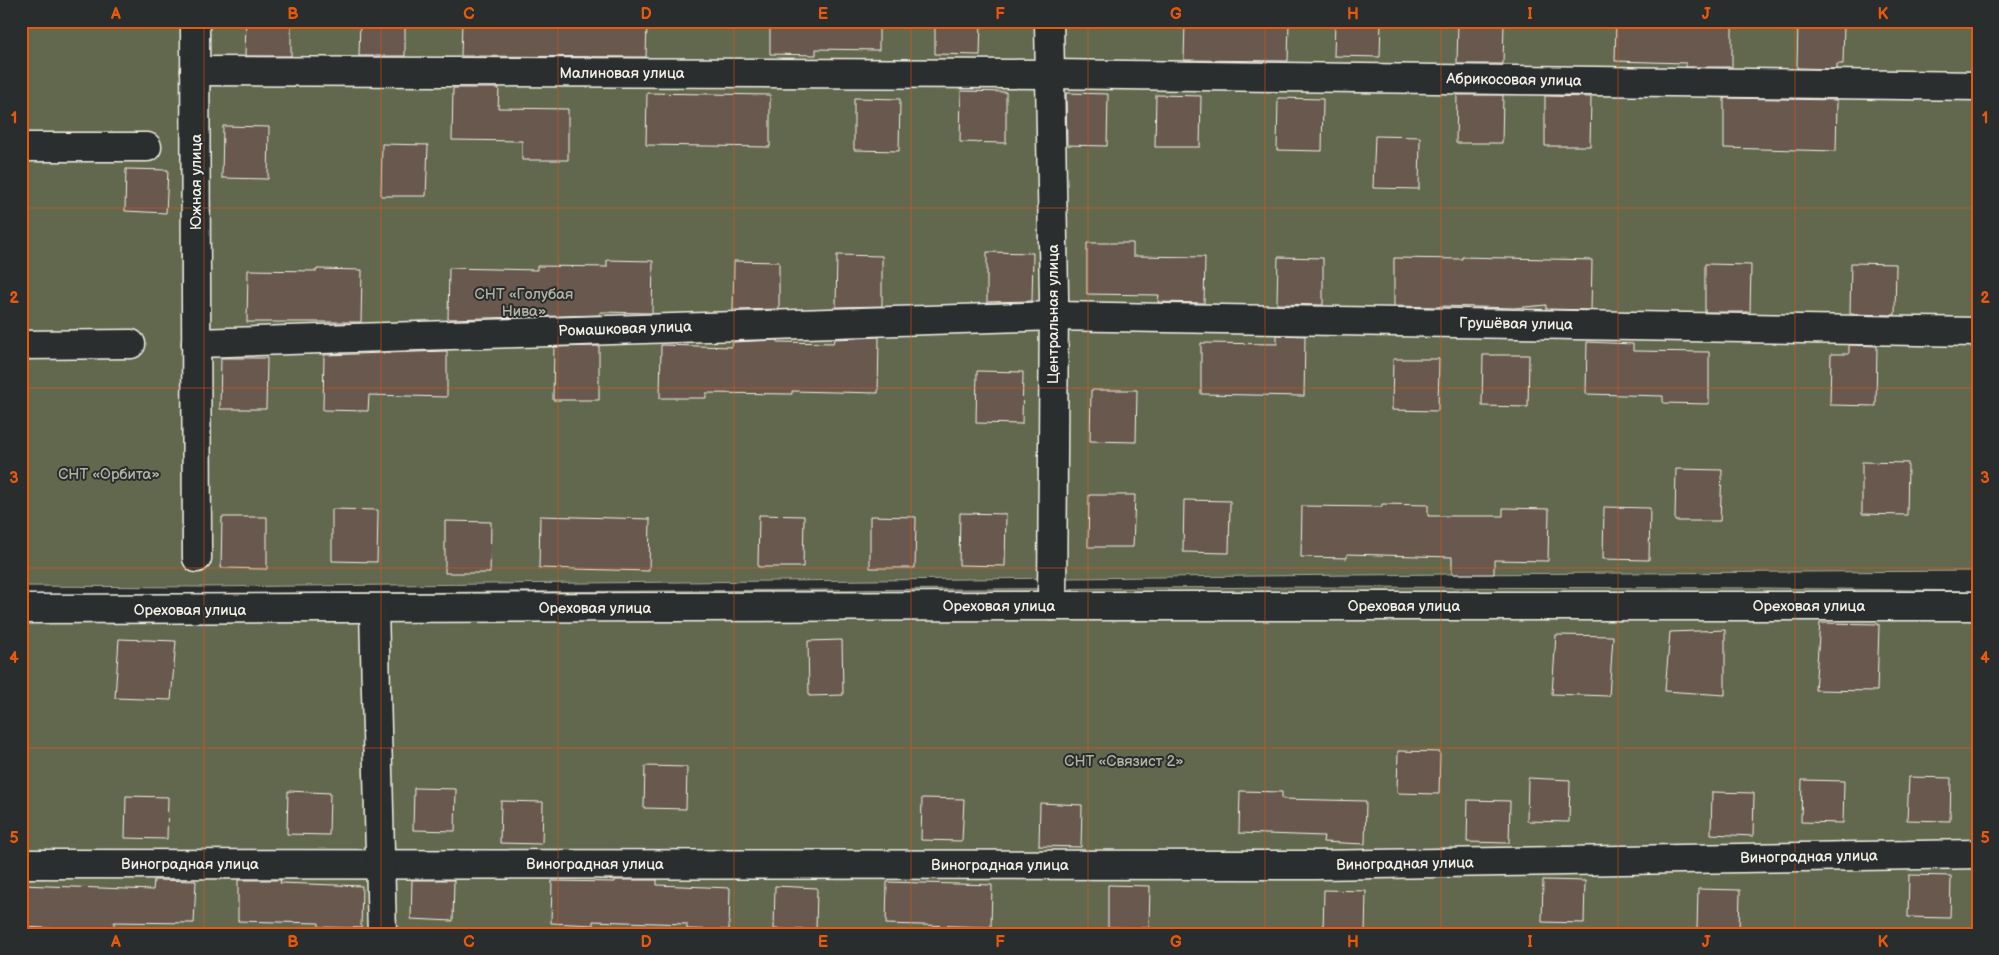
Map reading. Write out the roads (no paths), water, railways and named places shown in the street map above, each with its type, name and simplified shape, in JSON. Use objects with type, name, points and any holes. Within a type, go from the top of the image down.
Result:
[{"type":"street","name":"Южная улица","points":[[195,21],[198,558]]},
{"type":"street","name":"Центральная улица","points":[[1049,21],[1054,316],[1052,606]]},
{"type":"street","name":"Малиновая улица","points":[[195,72],[1049,74]]},
{"type":"street","name":"Абрикосовая улица","points":[[1049,74],[1978,86]]},
{"type":"street","points":[[21,147],[147,147]]},
{"type":"street","name":"Ромашковая улица","points":[[196,343],[1054,316]]},
{"type":"street","name":"Грушёвая улица","points":[[1054,316],[1978,332]]},
{"type":"street","points":[[21,344],[132,344]]},
{"type":"street","name":"Ореховая улица","points":[[21,610],[1052,606],[1978,606]]},
{"type":"street","points":[[374,609],[382,934]]},
{"type":"street","name":"Виноградная улица","points":[[21,864],[1315,865],[1978,854]]},
{"type":"park label","name":"СНТ «Голубая Нива»","points":[[524,302]]},
{"type":"park label","name":"СНТ «Орбита»","points":[[109,474]]},
{"type":"park label","name":"СНТ «Связист 2»","points":[[1124,761]]}]
